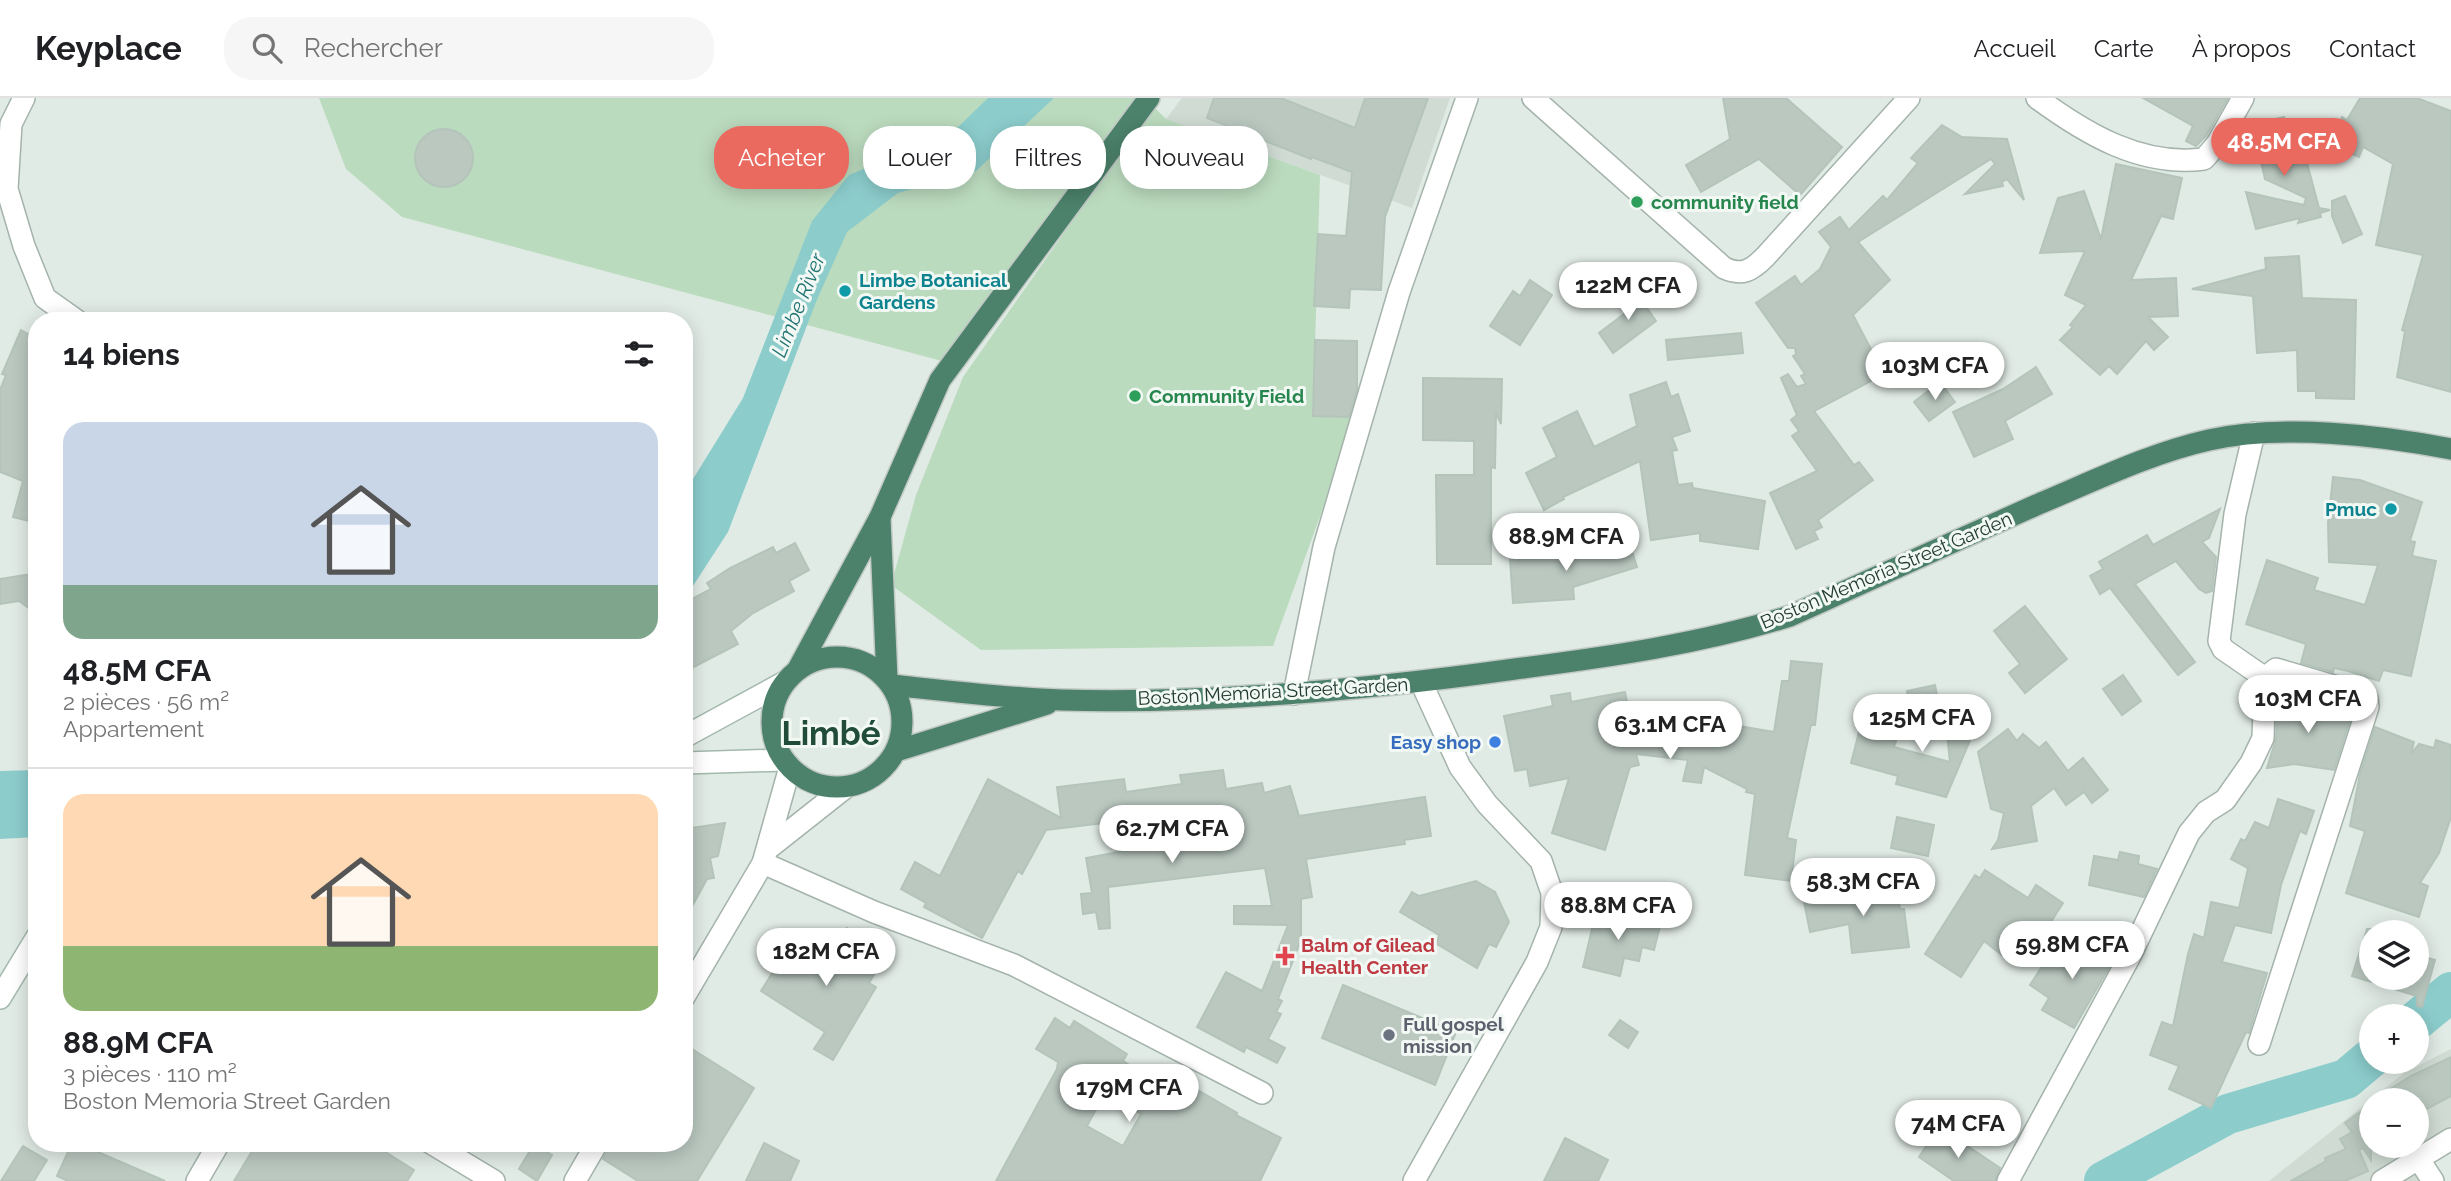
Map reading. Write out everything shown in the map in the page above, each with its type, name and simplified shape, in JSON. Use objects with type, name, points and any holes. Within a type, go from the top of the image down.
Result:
[{"type":"highway","points":[[880,517],[890,682],[903,718],[896,751],[884,769],[866,781],[846,787],[825,787],[806,780],[787,764],[775,742],[772,721],[775,701],[880,517],[940,380],[1149,98]]},
{"type":"highway","name":"Boston Memoria Street Garden","points":[[890,682],[1059,700],[1294,694],[1420,682],[1625,654],[1741,632],[1790,616],[2132,464],[2209,440],[2254,433],[2408,441],[2451,449]]},
{"type":"highway","points":[[791,676],[820,658],[845,656],[868,663],[890,682]]},
{"type":"highway","name":"Boston Memoria Street Garden","points":[[896,751],[1059,700]]},
{"type":"street","points":[[24,98],[11,124],[7,189],[24,246],[45,298],[65,312]]},
{"type":"street","points":[[1294,694],[1327,535],[1399,292],[1467,98]]},
{"type":"street","points":[[1533,98],[1724,268],[1736,274],[1751,270],[1765,257],[1909,98]]},
{"type":"street","points":[[2037,98],[2069,121],[2120,149],[2180,162],[2204,159],[2217,144],[2243,98]]},
{"type":"street","points":[[2254,433],[2235,514],[2220,640],[2222,649],[2265,678]]},
{"type":"street","points":[[2259,1044],[2368,707],[2367,699],[2361,694],[2277,669],[2265,678]]},
{"type":"street","points":[[693,732],[791,676]]},
{"type":"street","points":[[2008,1181],[2130,956],[2189,833],[2206,812],[2225,800],[2252,763],[2263,738],[2265,678]]},
{"type":"street","points":[[1414,1181],[1537,962],[1551,926],[1552,892],[1541,862],[1487,804],[1460,767],[1420,682]]},
{"type":"street","points":[[693,763],[787,764],[766,855],[693,981]]},
{"type":"street","points":[[766,855],[846,787]]},
{"type":"street","points":[[766,855],[874,912],[1014,965],[1262,1093]]},
{"type":"street","points":[[0,998],[28,952]]},
{"type":"street","points":[[2429,1152],[2451,1139]]},
{"type":"street","points":[[197,1181],[214,1152]]},
{"type":"street","points":[[446,1152],[494,1181]]},
{"type":"street","points":[[575,1181],[592,1152]]},
{"type":"street","points":[[2382,1181],[2418,1158],[2433,1181]]},
{"type":"shaded area","points":[[1182,98],[1450,98],[1412,208],[1268,156],[1268,126],[1185,126],[1166,119]]},
{"type":"shaded area","points":[[2451,1049],[2451,1139],[2429,1152],[2429,1088],[2385,1088],[2403,1074],[2429,1074],[2429,1060]]},
{"type":"shaded area","points":[[2359,1109],[2359,1158],[2418,1158],[2433,1181],[2269,1181]]},
{"type":"green space","name":"Limbe Botanical Gardens","points":[[319,98],[1151,98],[1131,126],[1120,126],[1120,141],[1106,160],[1106,126],[990,126],[990,189],[1085,189],[957,365],[402,217],[346,169]]},
{"type":"green space","name":"Community Field","points":[[1153,106],[1166,119],[1185,126],[1139,126]]},
{"type":"green space","name":"Community Field","points":[[1120,153],[1120,189],[1268,189],[1268,156],[1320,175],[1313,416],[1356,417],[1273,646],[981,650],[891,585],[916,495],[963,377],[1095,189],[1106,189],[1106,173]]},
{"type":"water","points":[[988,98],[1054,98],[1024,126],[990,126],[990,158],[976,171],[976,126],[959,126]]},
{"type":"water","name":"Limbe River","points":[[863,169],[863,189],[912,189],[898,193],[847,232],[816,302],[728,532],[693,586],[693,479],[743,398],[812,221],[838,189],[849,189],[849,175]]},
{"type":"water","points":[[28,770],[28,837],[0,839],[0,771]]},
{"type":"building","points":[[1214,98],[1281,98],[1355,128],[1365,98],[1428,98],[1385,217],[1381,290],[1350,289],[1349,308],[1314,306],[1318,234],[1346,236],[1352,172],[1268,142],[1268,126],[1227,126],[1207,118]]},
{"type":"building","points":[[1723,98],[1786,98],[1842,147],[1800,195],[1759,159],[1701,192],[1686,165],[1730,139]]},
{"type":"building","points":[[2143,98],[2228,98],[2206,136],[2196,146],[2186,141],[2193,126]]},
{"type":"building","points":[[2360,98],[2417,98],[2451,111],[2451,392],[2397,377],[2405,331],[2402,330],[2423,255],[2376,245],[2393,164],[2363,147],[2359,157],[2349,152],[2347,156],[2334,149],[2335,136],[2342,117],[2347,120]]},
{"type":"building","points":[[2284,117],[2287,132],[2298,129],[2319,208],[2330,210],[2320,213],[2321,217],[2298,223],[2300,218],[2256,229],[2246,192],[2304,205],[2306,198],[2265,179],[2256,140],[2266,138],[2262,122]]},
{"type":"building","points":[[1942,125],[1962,137],[2007,139],[2024,200],[2007,179],[2002,182],[2003,186],[1965,194],[1995,164],[1991,159],[1858,242],[1890,280],[1853,315],[1884,374],[1814,411],[1854,465],[1859,462],[1873,480],[1818,520],[1822,527],[1814,531],[1818,539],[1796,549],[1770,493],[1817,471],[1792,436],[1799,431],[1791,420],[1797,415],[1781,378],[1788,374],[1797,387],[1806,384],[1801,376],[1805,374],[1793,356],[1796,355],[1795,348],[1788,348],[1756,303],[1795,276],[1801,285],[1820,269],[1831,247],[1819,232],[1840,217],[1849,230],[1883,196],[1887,200],[1918,163],[1911,158]]},
{"type":"building","points":[[444,129],[455,131],[468,142],[473,158],[471,169],[460,182],[444,187],[433,185],[420,174],[415,158],[417,147],[428,134]]},
{"type":"building","points":[[2116,164],[2182,178],[2173,219],[2161,216],[2131,280],[2176,278],[2178,316],[2148,317],[2168,337],[2154,350],[2146,341],[2117,374],[2109,366],[2100,375],[2060,340],[2073,327],[2070,325],[2086,305],[2065,295],[2085,251],[2040,253],[2058,198],[2084,191],[2101,239]]},
{"type":"building","points":[[2345,196],[2362,234],[2343,243],[2332,216],[2332,201]]},
{"type":"building","points":[[2299,256],[2302,298],[2356,300],[2354,399],[2316,398],[2316,391],[2298,391],[2297,350],[2257,353],[2253,296],[2192,289],[2266,269],[2265,258]]},
{"type":"building","points":[[1530,280],[1552,295],[1520,345],[1490,326],[1513,291],[1520,296]]},
{"type":"building","points":[[1633,288],[1656,321],[1613,353],[1599,333],[1628,311],[1619,301]]},
{"type":"building","points":[[21,330],[28,334],[28,521],[13,517],[23,481],[0,472],[0,390],[6,375],[2,374]]},
{"type":"building","points":[[1741,333],[1743,353],[1668,360],[1666,340]]},
{"type":"building","points":[[1315,340],[1357,341],[1357,390],[1349,417],[1313,416]]},
{"type":"building","points":[[2036,367],[2052,394],[2005,421],[2013,439],[1974,457],[1953,412],[2003,389]]},
{"type":"building","points":[[1423,378],[1502,379],[1501,424],[1496,413],[1495,468],[1491,467],[1491,564],[1437,564],[1436,475],[1474,475],[1474,441],[1423,440]]},
{"type":"building","points":[[1666,382],[1671,397],[1678,394],[1690,431],[1672,437],[1677,450],[1672,451],[1678,485],[1692,483],[1693,488],[1765,501],[1758,549],[1700,541],[1700,533],[1651,540],[1640,461],[1563,497],[1564,499],[1544,510],[1526,473],[1557,457],[1543,428],[1577,411],[1594,447],[1637,426],[1630,395]]},
{"type":"building","points":[[1940,382],[1955,402],[1929,421],[1914,402]]},
{"type":"building","points":[[2333,477],[2360,480],[2422,502],[2410,541],[2415,542],[2412,556],[2436,561],[2411,676],[2383,670],[2379,681],[2348,671],[2334,668],[2333,672],[2301,663],[2306,644],[2246,624],[2267,560],[2318,578],[2314,590],[2365,605],[2378,565],[2329,562],[2328,523]]},
{"type":"building","points":[[2220,509],[2209,538],[2202,542],[2216,557],[2212,591],[2206,593],[2199,589],[2176,561],[2135,584],[2195,662],[2178,675],[2110,588],[2100,594],[2090,576],[2103,569],[2099,562],[2147,535],[2153,545]]},
{"type":"building","points":[[1612,540],[1616,550],[1630,545],[1637,567],[1573,587],[1574,599],[1513,603],[1510,560],[1591,555],[1588,548]]},
{"type":"building","points":[[795,543],[809,570],[789,581],[794,591],[753,613],[731,631],[738,644],[693,667],[693,598],[711,589],[707,583],[730,568],[773,547],[776,553]]},
{"type":"building","points":[[28,575],[28,608],[19,601],[0,604],[0,579]]},
{"type":"building","points":[[2025,606],[2067,659],[2025,693],[2009,673],[2020,664],[1994,631]]},
{"type":"building","points":[[1791,661],[1822,664],[1815,725],[1811,725],[1787,838],[1796,840],[1791,881],[1745,875],[1755,794],[1746,792],[1747,789],[1704,767],[1701,783],[1683,781],[1688,760],[1636,754],[1639,765],[1630,767],[1605,850],[1552,833],[1569,778],[1530,786],[1527,769],[1515,771],[1504,716],[1553,706],[1551,696],[1570,693],[1571,702],[1625,692],[1628,707],[1774,732],[1782,681],[1789,681]]},
{"type":"building","points":[[2123,675],[2141,701],[2122,715],[2103,689]]},
{"type":"building","points":[[1935,685],[1939,705],[1912,712],[1907,691]]},
{"type":"building","points":[[2278,695],[2317,703],[2316,708],[2348,714],[2351,717],[2334,770],[2294,764],[2267,768],[2276,739]]},
{"type":"building","points":[[1977,702],[1979,719],[1946,797],[1896,784],[1898,776],[1851,763],[1859,732],[1896,741],[1894,747],[1950,762],[1944,705]]},
{"type":"building","points":[[2375,727],[2414,742],[2411,754],[2419,744],[2434,748],[2436,740],[2451,745],[2451,817],[2439,853],[2420,883],[2428,886],[2419,917],[2346,893],[2365,831],[2350,826],[2360,774]]},
{"type":"building","points":[[2008,729],[2017,741],[2023,734],[2039,748],[2046,742],[2068,771],[2083,758],[2108,790],[2092,803],[2084,792],[2066,805],[2054,788],[2031,806],[2037,841],[1992,849],[1998,840],[2004,813],[1991,809],[1978,752]]},
{"type":"building","points":[[1223,770],[1226,789],[1262,783],[1264,793],[1290,786],[1299,816],[1425,797],[1431,836],[1404,840],[1405,844],[1306,859],[1312,897],[1301,899],[1301,940],[1278,999],[1282,1001],[1276,1012],[1281,1014],[1268,1039],[1285,1048],[1277,1063],[1246,1047],[1244,1052],[1197,1027],[1226,972],[1262,991],[1288,925],[1234,924],[1234,906],[1272,906],[1265,868],[1108,887],[1110,928],[1099,929],[1096,912],[1083,914],[1081,894],[1092,893],[1086,858],[1199,837],[1196,812],[1046,830],[1022,874],[1018,871],[982,938],[924,907],[926,903],[901,889],[915,862],[940,876],[988,779],[1061,818],[1057,787],[1124,779],[1126,792],[1182,784],[1180,775]]},
{"type":"building","points":[[2278,799],[2314,811],[2306,834],[2300,831],[2281,885],[2271,933],[2235,925],[2222,962],[2267,973],[2249,1033],[2246,1032],[2211,1108],[2169,1089],[2179,1066],[2150,1055],[2162,1022],[2173,1026],[2194,934],[2204,938],[2211,902],[2239,908],[2248,868],[2231,859],[2241,839],[2245,841],[2255,822],[2269,828]]},
{"type":"building","points":[[1897,817],[1934,825],[1928,856],[1891,848]]},
{"type":"building","points":[[725,823],[718,856],[710,858],[714,878],[707,879],[693,905],[693,828]]},
{"type":"building","points":[[2120,852],[2139,856],[2138,864],[2157,869],[2144,897],[2089,885],[2094,856],[2118,860]]},
{"type":"building","points":[[1985,870],[2028,898],[2036,885],[2063,903],[2042,936],[2024,925],[2002,955],[1984,941],[1961,977],[1925,954],[1975,875],[1980,878]]},
{"type":"building","points":[[1476,881],[1495,892],[1509,922],[1496,947],[1489,944],[1477,968],[1437,944],[1439,935],[1400,912],[1412,892],[1419,896]]},
{"type":"building","points":[[1895,883],[1900,909],[1904,909],[1909,947],[1852,953],[1849,924],[1810,932],[1804,902]]},
{"type":"building","points":[[1596,912],[1660,926],[1654,950],[1642,947],[1639,961],[1624,958],[1620,976],[1583,967]]},
{"type":"building","points":[[847,928],[869,942],[864,952],[881,963],[869,983],[876,987],[833,1060],[814,1049],[825,1032],[761,991],[791,943],[825,965]]},
{"type":"building","points":[[2084,939],[2115,957],[2074,1028],[2042,1010],[2049,998],[2030,985],[2054,948],[2071,960]]},
{"type":"building","points":[[2359,954],[2359,978],[2352,976]]},
{"type":"building","points":[[2429,958],[2435,960],[2429,982]]},
{"type":"building","name":"Full gospel mission","points":[[1343,985],[1456,1032],[1435,1085],[1322,1038]]},
{"type":"building","points":[[2397,990],[2427,990],[2423,1004],[2417,1004],[2417,996]]},
{"type":"building","points":[[1055,1018],[1070,1028],[1074,1021],[1127,1054],[1123,1061],[1158,1083],[1165,1071],[1237,1113],[1236,1115],[1281,1138],[1260,1181],[996,1181],[1057,1069],[1058,1062],[1036,1049]],"holes":[[[1106,1091],[1141,1114],[1123,1146],[1087,1126]]]},
{"type":"building","points":[[1620,1020],[1638,1032],[1628,1048],[1609,1035]]},
{"type":"building","points":[[693,1050],[754,1088],[697,1181],[638,1181],[603,1159],[606,1152],[693,1152]]},
{"type":"building","points":[[2451,1057],[2451,1096],[2429,1108],[2429,1088],[2392,1088],[2415,1074],[2429,1074],[2429,1067]]},
{"type":"building","points":[[2359,1113],[2359,1158],[2362,1158],[2368,1171],[2345,1181],[2291,1181],[2326,1161],[2325,1158],[2346,1149],[2340,1139],[2352,1132],[2345,1123]]},
{"type":"building","points":[[1939,1127],[2000,1168],[1995,1181],[1954,1181],[1919,1157]]},
{"type":"building","points":[[1565,1138],[1608,1160],[1598,1181],[1544,1181]]},
{"type":"building","points":[[764,1143],[799,1161],[790,1181],[746,1181]]},
{"type":"building","points":[[23,1146],[28,1152],[47,1160],[34,1181],[1,1181]]},
{"type":"building","points":[[68,1152],[98,1152],[165,1181],[68,1181],[57,1176]]},
{"type":"building","points":[[252,1152],[386,1152],[414,1170],[407,1181],[234,1181]]},
{"type":"building","points":[[529,1152],[547,1152],[552,1155],[537,1181],[519,1169]]},
{"type":"waterway","points":[[2429,1010],[2451,992]]},
{"type":"waterway","points":[[2104,1181],[2228,1114],[2346,1079],[2359,1068]]},
{"type":"place","name":"community field","points":[[1637,202]]},
{"type":"place","name":"Limbe Botanical Gardens","points":[[845,291]]},
{"type":"place","name":"Community Field","points":[[1135,396]]},
{"type":"place","name":"Pmuc","points":[[2391,509]]},
{"type":"place","name":"Easy shop","points":[[1495,742]]},
{"type":"place","name":"Balm of Gilead Health Center","points":[[1285,956]]},
{"type":"place","name":"Full gospel mission","points":[[1389,1035]]},
{"type":"district","name":"Limbé","points":[[831,733]]}]
